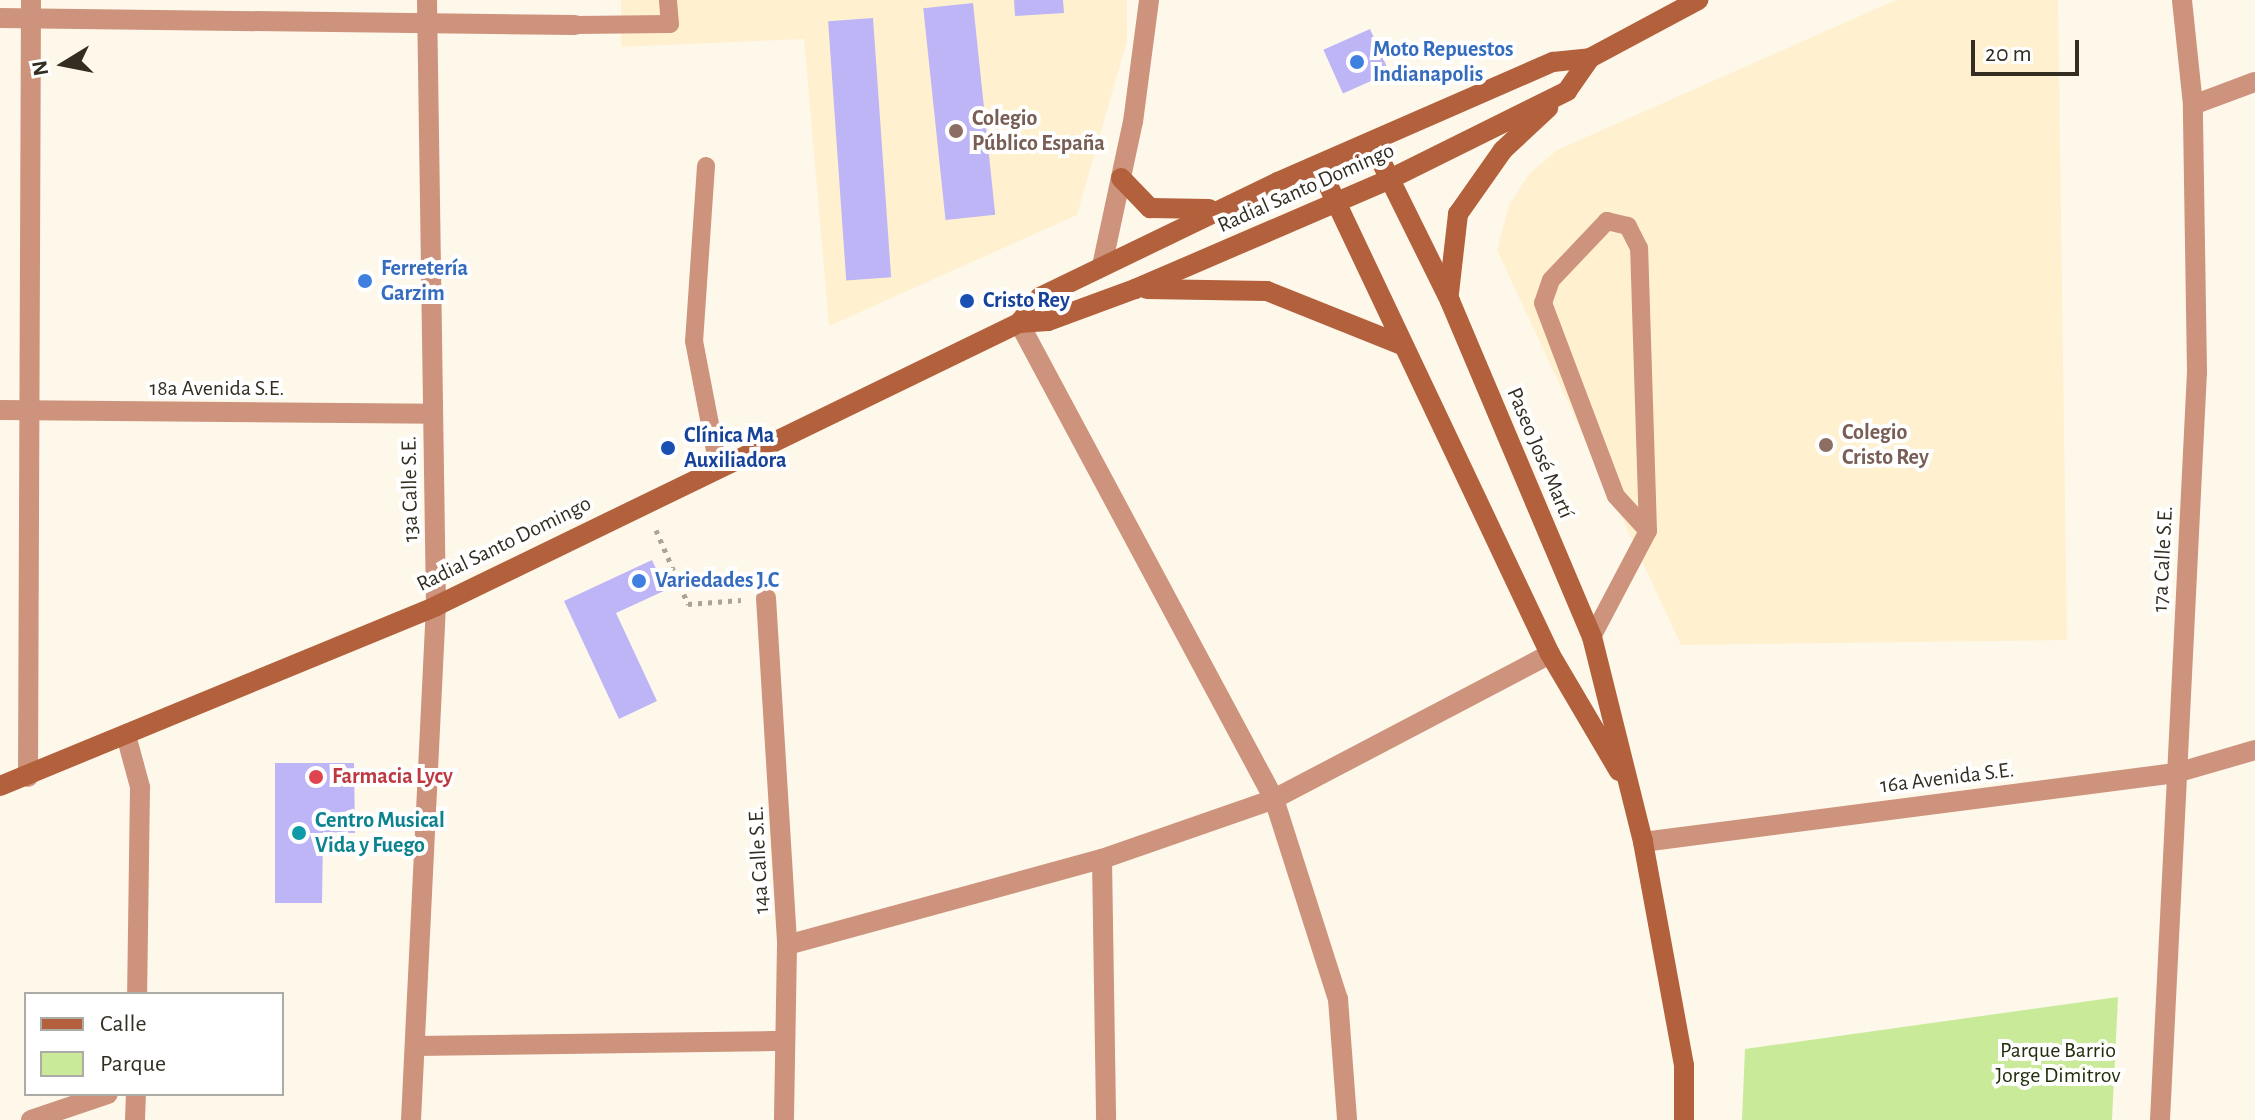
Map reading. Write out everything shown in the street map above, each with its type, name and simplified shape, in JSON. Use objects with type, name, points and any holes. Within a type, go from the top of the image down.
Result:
[{"type":"main road","name":"Radial Santo Domingo","points":[[1019,323],[1040,297],[1225,207],[1553,62],[1590,58],[1698,0]]},
{"type":"main road","name":"Radial Santo Domingo","points":[[0,786],[127,739],[436,606],[718,466],[1019,323],[1048,321],[1135,289],[1390,179],[1567,91],[1590,58]]},
{"type":"main road","points":[[1450,301],[1458,214],[1503,150],[1567,91]]},
{"type":"main road","name":"Paseo José Martí","points":[[1372,143],[1450,301],[1592,637],[1643,842],[1684,1065],[1684,1120]]},
{"type":"main road","name":"Paseo José Martí","points":[[1319,166],[1550,654],[1632,793]]},
{"type":"main road","points":[[1121,178],[1150,208],[1225,207]]},
{"type":"main road","points":[[1135,289],[1267,291],[1402,345]]},
{"type":"street","name":"13a Calle S.E.","points":[[411,1120],[436,606],[427,0]]},
{"type":"street","points":[[1102,266],[1121,178],[1149,0]]},
{"type":"street","name":"17a Calle S.E.","points":[[2160,1120],[2197,372],[2193,105],[2182,0]]},
{"type":"street","points":[[28,777],[33,412],[31,10]]},
{"type":"street","points":[[0,18],[31,10],[427,26],[575,25]]},
{"type":"street","points":[[2193,105],[2255,82]]},
{"type":"street","points":[[1019,323],[1274,799],[1338,999],[1347,1120]]},
{"type":"street","name":"18a Avenida S.E.","points":[[0,410],[433,414]]},
{"type":"street","name":"14a Calle S.E.","points":[[766,598],[787,945],[784,1120]]},
{"type":"street","points":[[787,945],[1102,859],[1274,799],[1550,654]]},
{"type":"street","points":[[127,739],[140,787],[137,992]]},
{"type":"street","name":"16a Avenida S.E.","points":[[1643,842],[2176,773],[2255,750]]},
{"type":"street","points":[[1102,859],[1106,1120]]},
{"type":"street","points":[[415,1046],[784,1041]]},
{"type":"street","points":[[31,1120],[102,1096]]},
{"type":"street","points":[[135,1120],[136,1096]]},
{"type":"lane","points":[[575,25],[670,24],[668,0]]},
{"type":"lane","points":[[706,166],[694,341],[718,466]]},
{"type":"lane","points":[[1592,637],[1648,531],[1639,248],[1628,226],[1607,221],[1551,280],[1543,303],[1616,496],[1648,531]]},
{"type":"path","points":[[644,503],[688,604],[766,598]]},
{"type":"shaded area","name":"Colegio Público España","points":[[621,0],[1127,0],[1127,41],[1077,215],[829,326],[804,39],[621,47]]},
{"type":"shaded area","name":"Colegio Cristo Rey","points":[[1896,0],[2058,0],[2067,640],[1681,645],[1497,250],[1509,205],[1530,173],[1557,150]]},
{"type":"green space","name":"Parque Barrio Jorge Dimitrov","points":[[2118,997],[2112,1120],[1742,1120],[1745,1049]]},
{"type":"building","points":[[1014,0],[1063,0],[1064,13],[1015,16]]},
{"type":"building","points":[[973,3],[995,215],[946,220],[923,8]]},
{"type":"building","points":[[873,18],[891,277],[846,281],[828,21]]},
{"type":"building","name":"Moto Repuestos Indianapolis","points":[[1370,29],[1390,73],[1343,94],[1323,50]]},
{"type":"building","points":[[652,560],[666,590],[616,613],[657,701],[619,719],[564,601]]},
{"type":"building","name":"Centro Musical Vida y Fuego","points":[[275,763],[354,763],[355,833],[323,832],[322,903],[275,903]]},
{"type":"place","name":"Moto Repuestos Indianapolis","points":[[1357,62]]},
{"type":"place","name":"Colegio Público España","points":[[956,131]]},
{"type":"place","name":"Ferretería Garzim","points":[[365,281]]},
{"type":"place","name":"Cristo Rey","points":[[967,301]]},
{"type":"place","name":"Colegio Cristo Rey","points":[[1826,445]]},
{"type":"place","name":"Clínica Ma Auxiliadora","points":[[668,448]]},
{"type":"place","name":"Variedades J.C","points":[[639,581]]},
{"type":"place","name":"Farmacia Lycy","points":[[316,777]]},
{"type":"place","name":"Centro Musical Vida y Fuego","points":[[299,833]]}]
